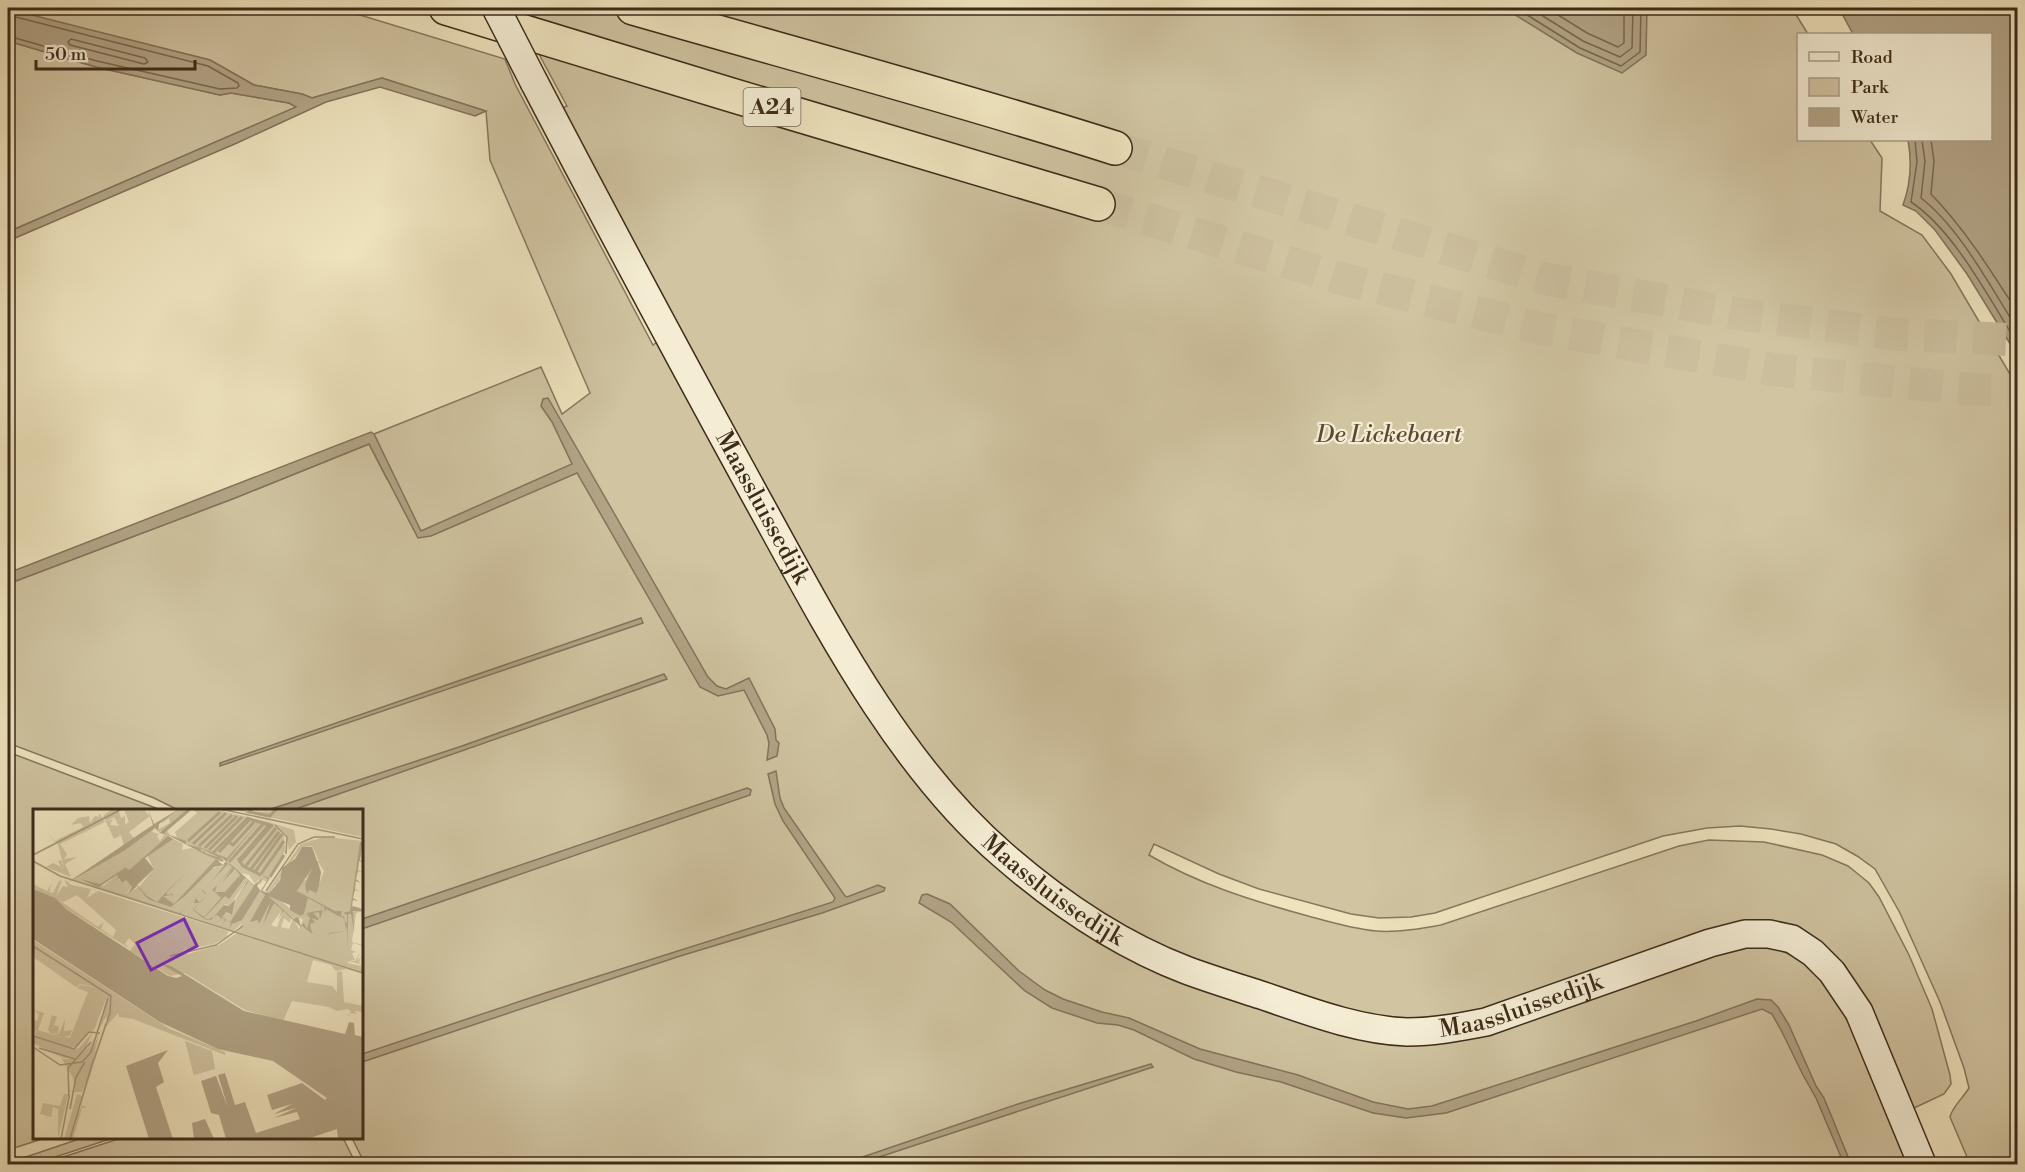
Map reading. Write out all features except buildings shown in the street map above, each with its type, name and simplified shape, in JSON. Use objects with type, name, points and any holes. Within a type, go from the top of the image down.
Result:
[{"type":"highway","name":"A24","points":[[446,8],[1098,204]]},
{"type":"highway","name":"A24","points":[[633,8],[1004,113],[1114,148]]},
{"type":"street","name":"Maassluissedijk","points":[[496,8],[647,299],[827,624],[887,722],[917,763],[1001,854],[1058,900],[1136,947],[1185,970],[1350,1023],[1407,1032],[1451,1029],[1486,1022],[1727,938],[1745,934],[1769,934],[1792,939],[1813,953],[1832,972],[1859,1012],[1922,1164]]},
{"type":"green space","name":"De Lickebaert","points":[[337,8],[505,59],[515,84],[653,345],[676,327],[562,108],[567,106],[514,8],[1792,8],[1807,33],[1797,33],[1797,141],[1871,141],[1882,158],[1880,211],[1922,235],[1951,274],[2017,386],[2017,1164],[1970,1164],[1950,1117],[1955,1106],[1969,1088],[1964,1068],[1940,1002],[1900,913],[1875,869],[1836,844],[1801,834],[1740,826],[1707,828],[1663,836],[1435,913],[1411,917],[1379,918],[1351,914],[1259,889],[1219,874],[1154,844],[1149,855],[1187,875],[1246,898],[1342,925],[1384,931],[1441,925],[1679,846],[1709,840],[1764,842],[1822,855],[1848,866],[1869,883],[1879,897],[1909,955],[1932,1009],[1950,1075],[1951,1084],[1944,1094],[1912,1109],[1799,932],[1733,948],[1773,947],[1795,957],[1814,970],[1832,992],[1854,1032],[1911,1164],[365,1164],[352,1139],[363,1139],[363,1062],[415,1044],[363,1060],[363,809],[176,809],[154,798],[8,743],[8,584],[235,498],[369,444],[387,479],[394,477],[374,434],[541,367],[562,414],[590,393],[490,160],[486,111],[382,78],[312,98],[254,85],[210,60],[8,9]],"holes":[[[1708,954],[1406,1042],[1127,955],[1363,1015],[1406,1020],[1446,1017],[1483,1010]]]},
{"type":"green space","points":[[8,41],[96,67],[220,95],[231,93],[289,103],[297,107],[8,232]]},
{"type":"green space","points":[[8,752],[158,809],[33,809],[33,1139],[42,1139],[8,1150]]},
{"type":"green space","points":[[79,1139],[110,1139],[34,1164],[8,1163]]},
{"type":"green space","points":[[118,1139],[344,1139],[356,1164],[42,1164]]},
{"type":"water","points":[[1504,8],[1647,8],[1646,55],[1622,73],[1577,53]]},
{"type":"water","points":[[1839,8],[2017,8],[2017,355],[1967,274],[1935,230],[1916,211],[1903,205],[1910,172],[1908,141],[1992,141],[1992,33],[1852,33]]},
{"type":"water","points":[[8,9],[210,60],[254,85],[312,98],[382,78],[486,111],[475,116],[380,87],[326,102],[237,143],[8,241],[8,232],[296,107],[289,103],[231,93],[220,95],[96,67],[8,41]]},
{"type":"water","points":[[548,398],[708,677],[717,686],[726,689],[749,678],[775,729],[776,740],[779,743],[777,756],[767,760],[769,743],[767,735],[744,690],[718,696],[700,687],[577,473],[431,536],[418,538],[369,444],[235,498],[8,584],[8,573],[371,432],[421,531],[572,464],[552,422],[541,406],[543,399]]},
{"type":"water","points":[[641,618],[643,623],[220,766],[220,763]]},
{"type":"water","points":[[664,674],[667,679],[296,809],[271,809],[462,746]]},
{"type":"water","points":[[776,771],[784,808],[845,896],[878,885],[885,888],[884,891],[363,1062],[363,1054],[545,993],[833,902],[835,898],[783,821],[775,804],[768,774]]},
{"type":"water","points":[[747,788],[751,790],[750,795],[363,929],[363,919]]},
{"type":"water","points":[[927,894],[950,904],[1019,971],[1045,990],[1063,999],[1129,1018],[1200,1049],[1298,1075],[1373,1102],[1408,1109],[1432,1106],[1696,1021],[1757,999],[1771,1000],[1789,1025],[1816,1086],[1824,1098],[1851,1164],[1844,1164],[1816,1098],[1772,1014],[1762,1009],[1446,1113],[1406,1118],[1373,1113],[1281,1082],[1236,1072],[1194,1059],[1134,1030],[1118,1025],[1097,1023],[1052,1008],[1025,991],[951,922],[919,903],[922,895]]},
{"type":"water","points":[[1151,1064],[1153,1067],[858,1164],[842,1164],[1018,1104]]},
{"type":"tunnel","points":[[1115,148],[1546,279],[1739,314],[1894,334],[2018,340]]},
{"type":"tunnel","points":[[1098,204],[1346,280],[1543,329],[1776,370],[1966,389],[2018,390]]}]
